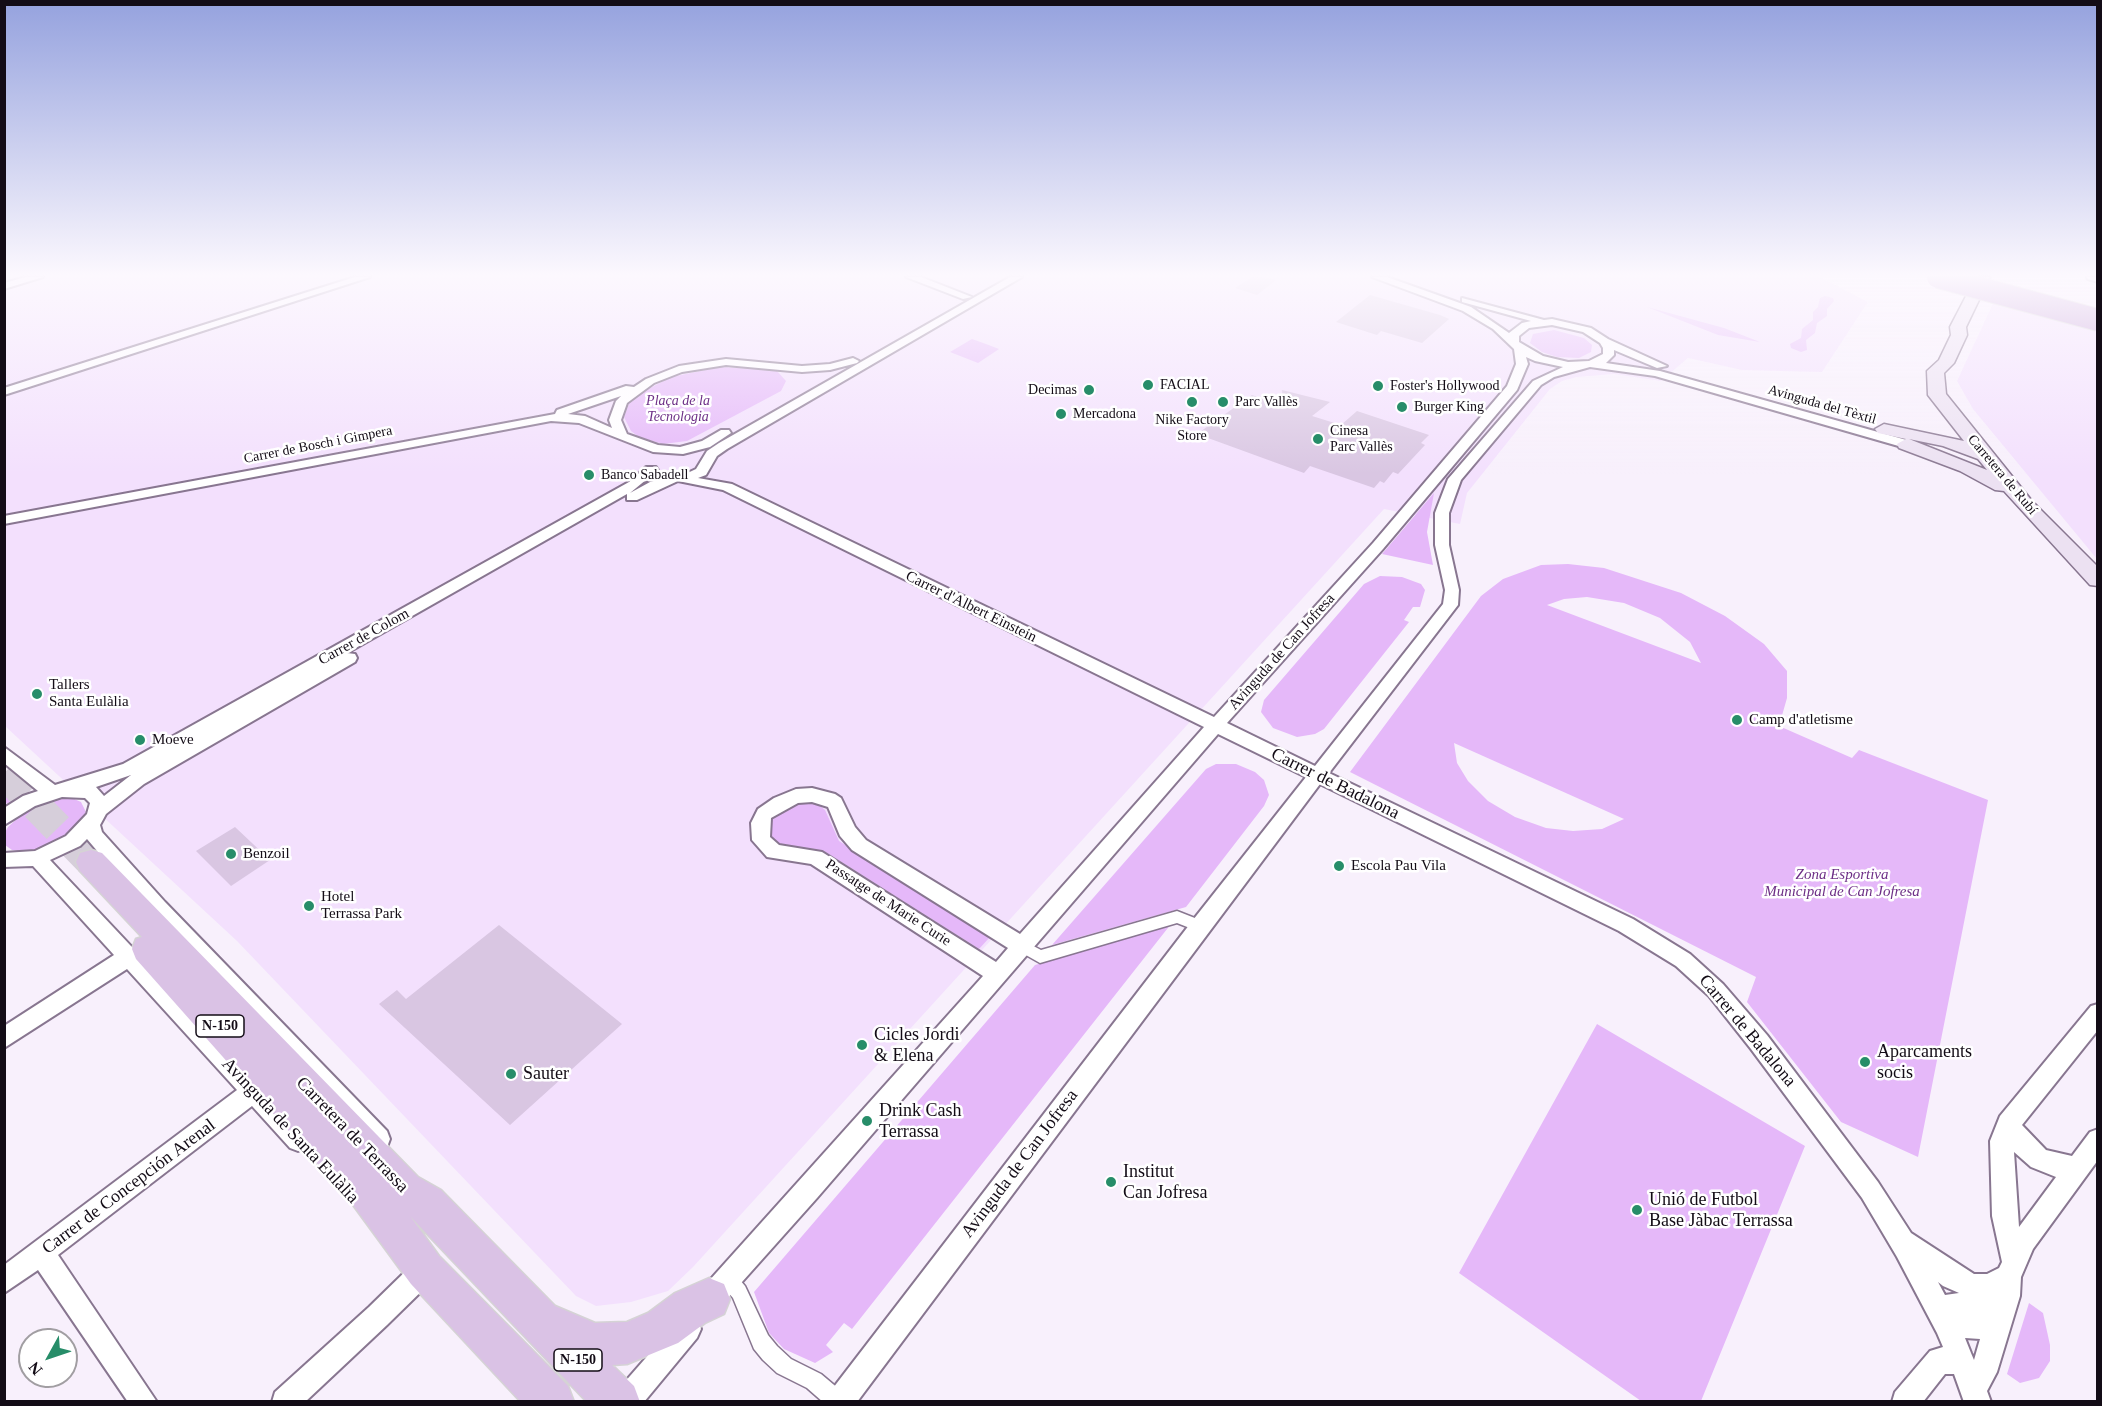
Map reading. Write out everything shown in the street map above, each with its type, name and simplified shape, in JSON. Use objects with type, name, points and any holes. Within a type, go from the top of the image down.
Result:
[{"type":"main road","points":[[1884,429],[1922,430],[1940,424],[1944,418],[1937,402],[1935,371],[1946,363],[1955,343]]},
{"type":"main road","name":"Carretera de Rubí","points":[[1946,363],[1948,382],[1956,402],[2025,489],[2093,567]]},
{"type":"main road","name":"Carretera de Rubí","points":[[1937,395],[1982,454],[2058,539],[2093,567]]},
{"type":"main road","points":[[1884,429],[1947,441],[1982,454],[1996,461],[2025,489]]},
{"type":"main road","points":[[1979,433],[1984,444],[1982,454]]},
{"type":"main road","points":[[1906,444],[1957,455],[1982,454]]},
{"type":"main road","points":[[1906,444],[1967,467],[1999,483],[2052,542],[2093,567]]},
{"type":"main road","name":"Carretera de Terrassa","points":[[552,1401],[425,1270],[362,1184],[208,1013],[83,867],[404,1191],[428,1204],[618,1401]]},
{"type":"main road","points":[[537,1318],[595,1344],[627,1343],[663,1328],[718,1289]]},
{"type":"street","points":[[4,392],[159,343]]},
{"type":"street","points":[[681,450],[706,444],[886,343]]},
{"type":"street","points":[[681,450],[698,452],[707,462],[723,446],[903,343]]},
{"type":"street","points":[[1585,364],[1608,355],[1609,348],[1605,343]]},
{"type":"street","name":"Avinguda del Tèxtil","points":[[1608,343],[1683,374],[1884,429]]},
{"type":"street","name":"Avinguda del Tèxtil","points":[[1517,345],[1539,359],[1656,373],[1906,444]]},
{"type":"street","name":"Avinguda de Can Jofresa","points":[[626,1401],[698,1318],[718,1289],[1215,726],[1378,546],[1513,387],[1522,364],[1517,345]]},
{"type":"street","points":[[538,419],[588,405],[679,369],[718,363],[802,369],[830,367],[853,361]]},
{"type":"street","name":"Avinguda de Can Jofresa","points":[[718,1289],[739,1292],[761,1342],[770,1353],[784,1366],[814,1381],[839,1401],[1200,926],[1450,605],[1452,590],[1442,545],[1442,513],[1455,479],[1537,383],[1550,375],[1585,364]]},
{"type":"street","points":[[621,436],[615,420],[617,408],[627,396],[650,381]]},
{"type":"street","name":"Carrer de Bosch i Gimpera","points":[[4,520],[538,419],[558,417],[581,419],[634,442],[657,449],[681,450]]},
{"type":"street","name":"Carrer de Bosch i Gimpera","points":[[634,442],[652,467]]},
{"type":"street","name":"Carrer de Colom","points":[[4,818],[29,801],[51,792],[70,789],[120,774],[137,765],[634,485],[664,455],[681,450]]},
{"type":"street","name":"Carrer de Colom","points":[[37,858],[62,848],[128,786],[178,756],[644,491],[696,475],[707,462]]},
{"type":"street","name":"Carrer d'Albert Einstein","points":[[707,462],[713,475],[727,487],[1215,726]]},
{"type":"street","name":"Carrer d'Albert Einstein","points":[[652,467],[660,478],[727,487]]},
{"type":"street","name":"Carrer de Badalona","points":[[1215,726],[1626,925],[1683,960],[1716,990],[1811,1108],[1870,1190],[1901,1240],[1942,1317],[1976,1395]]},
{"type":"street","points":[[4,753],[51,792]]},
{"type":"street","points":[[70,789],[90,792],[99,802],[94,835],[164,914],[353,1109],[417,1180],[428,1204]]},
{"type":"street","name":"Passatge de Marie Curie","points":[[997,974],[815,857],[774,852],[762,840],[760,823],[764,814],[780,802],[796,796],[812,795],[829,799],[834,803],[847,831],[859,845],[1022,946]]},
{"type":"street","points":[[4,860],[37,858]]},
{"type":"street","name":"Avinguda de Santa Eulàlia","points":[[37,858],[130,956],[252,1092],[425,1270]]},
{"type":"street","points":[[1022,946],[1040,957],[1177,917],[1200,926]]},
{"type":"street","points":[[4,1038],[130,956]]},
{"type":"street","points":[[1976,1395],[1996,1323],[2007,1296],[2004,1275],[2004,1216],[2000,1161],[2002,1141],[2008,1124],[2097,1013]]},
{"type":"street","name":"Carrer de Concepción Arenal","points":[[4,1281],[252,1092]]},
{"type":"street","points":[[2008,1124],[2018,1140],[2039,1159],[2059,1166],[2077,1168]]},
{"type":"street","points":[[1942,1317],[1972,1305],[1984,1297],[2004,1275],[2024,1240],[2097,1140]]},
{"type":"street","points":[[1901,1240],[1952,1277],[1973,1287],[2004,1275]]},
{"type":"street","points":[[42,1254],[144,1401]]},
{"type":"street","points":[[285,1401],[425,1270]]},
{"type":"street","points":[[1942,1317],[1982,1326],[1996,1323]]},
{"type":"street","points":[[1905,1401],[1939,1360],[1962,1362]]},
{"type":"shaded area","points":[[4,343],[1841,343],[1822,372],[1742,370],[1688,358],[1661,381],[1614,374],[1577,377],[1562,381],[1550,389],[1467,493],[1460,524],[1384,509],[693,1267],[668,1291],[631,1302],[596,1306],[576,1296],[237,941],[5,726]]},
{"type":"shaded area","points":[[1975,343],[2097,343],[2097,559],[1973,409],[1957,381]]},
{"type":"green space","points":[[966,343],[982,343],[999,349],[978,363],[950,352]]},
{"type":"green space","points":[[1530,343],[1589,343],[1592,345],[1591,352],[1579,358],[1557,357],[1542,352]]},
{"type":"green space","points":[[1806,343],[1807,350],[1801,352],[1791,348],[1790,344]]},
{"type":"green space","name":"Plaça de la Tecnologia","points":[[720,367],[777,371],[786,381],[781,391],[687,441],[663,444],[639,437],[631,431],[624,417],[630,401],[637,395],[671,377]]},
{"type":"green space","points":[[1434,493],[1427,532],[1433,565],[1382,554]]},
{"type":"green space","name":"Zona Esportiva Municipal de Can Jofresa","points":[[1568,564],[1604,568],[1681,593],[1725,616],[1764,644],[1787,671],[1787,698],[1779,726],[1852,758],[1859,750],[1988,800],[1918,1157],[1841,1122],[1747,1002],[1756,977],[1350,772],[1481,596],[1503,579],[1541,565]],"holes":[[[1587,597],[1624,603],[1660,618],[1690,642],[1701,663],[1547,605],[1564,599]],[[1454,743],[1624,819],[1602,829],[1573,831],[1546,828],[1515,817],[1488,801],[1468,781],[1457,763]]]},
{"type":"green space","points":[[1380,576],[1402,577],[1421,584],[1425,590],[1420,607],[1413,607],[1404,620],[1409,622],[1324,729],[1315,734],[1297,737],[1273,728],[1261,712],[1264,700],[1364,584]]},
{"type":"green space","points":[[1216,764],[1236,764],[1255,772],[1264,780],[1269,795],[1264,806],[1186,907],[1052,945],[1206,769]]},
{"type":"green space","points":[[17,773],[30,785],[30,789],[21,799],[5,804],[4,780]]},
{"type":"green space","points":[[72,798],[81,802],[86,812],[74,831],[61,840],[38,850],[23,852],[12,850],[5,845],[4,834],[23,813],[52,800]]},
{"type":"green space","points":[[805,802],[819,805],[825,810],[839,841],[989,938],[979,949],[824,851],[784,848],[776,843],[768,830],[774,814],[794,803]]},
{"type":"green space","points":[[1171,924],[852,1329],[844,1323],[826,1345],[833,1352],[815,1363],[784,1349],[769,1333],[754,1292],[1035,965]]},
{"type":"green space","name":"Unió de Futbol Base Jàbac Terrassa","points":[[1597,1024],[1805,1146],[1701,1401],[1641,1401],[1459,1273]]},
{"type":"green space","points":[[2029,1303],[2043,1313],[2050,1345],[2050,1361],[2039,1378],[2020,1383],[2007,1374]]},
{"type":"building","name":"Cinesa Parc Vallès","points":[[1282,390],[1330,402],[1312,416],[1341,425],[1357,411],[1429,435],[1421,443],[1425,445],[1398,474],[1393,472],[1384,483],[1380,481],[1374,488],[1310,466],[1304,473],[1197,434],[1252,395],[1283,406]]},
{"type":"building","name":"Benzoil","points":[[235,827],[270,860],[231,886],[196,851]]},
{"type":"building","name":"Sauter","points":[[499,925],[622,1024],[510,1125],[379,1004],[397,990],[406,999]]},
{"type":"tunnel","points":[[4,773],[91,862]]},
{"type":"place","name":"FACIAL","points":[[1148,385]]},
{"type":"place","name":"Foster's Hollywood","points":[[1378,386]]},
{"type":"place","name":"Decimas","points":[[1089,390]]},
{"type":"place","name":"Nike Factory Store","points":[[1192,402]]},
{"type":"place","name":"Parc Vallès","points":[[1223,402]]},
{"type":"place","name":"Burger King","points":[[1402,407]]},
{"type":"place","name":"Mercadona","points":[[1061,414]]},
{"type":"place","name":"Cinesa Parc Vallès","points":[[1318,439]]},
{"type":"place","name":"Banco Sabadell","points":[[589,475]]},
{"type":"place","name":"Tallers Santa Eulàlia","points":[[37,694]]},
{"type":"place","name":"Camp d'atletisme","points":[[1737,720]]},
{"type":"place","name":"Moeve","points":[[140,740]]},
{"type":"place","name":"Benzoil","points":[[231,854]]},
{"type":"place","name":"Escola Pau Vila","points":[[1339,866]]},
{"type":"place","name":"Hotel Terrassa Park","points":[[309,906]]},
{"type":"place","name":"Cicles Jordi & Elena","points":[[862,1045]]},
{"type":"place","name":"Aparcaments socis","points":[[1865,1062]]},
{"type":"place","name":"Sauter","points":[[511,1074]]},
{"type":"place","name":"Drink Cash Terrassa","points":[[867,1121]]},
{"type":"place","name":"Institut Can Jofresa","points":[[1111,1182]]},
{"type":"place","name":"Unió de Futbol Base Jàbac Terrassa","points":[[1637,1210]]}]
